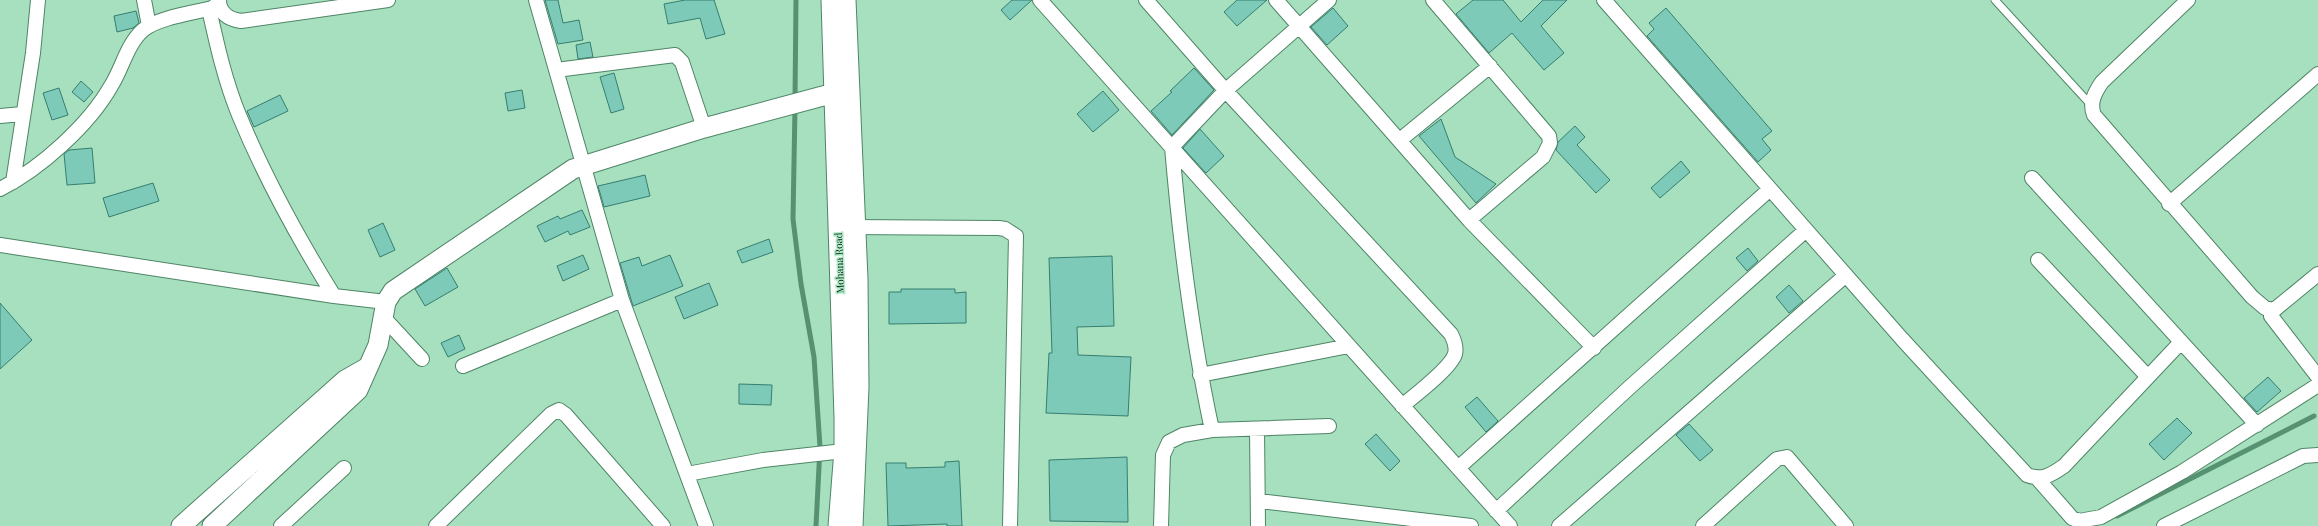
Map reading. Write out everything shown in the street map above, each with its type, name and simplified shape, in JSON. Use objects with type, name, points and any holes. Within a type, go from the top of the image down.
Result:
[{"type":"street","points":[[13,182],[22,114],[33,53],[38,0]]},
{"type":"street","points":[[144,0],[149,26]]},
{"type":"street","points":[[215,4],[224,14],[234,20],[240,21],[388,0]]},
{"type":"street","points":[[536,0],[582,166],[622,300],[706,526]]},
{"type":"street","name":"Mohana Road","points":[[831,0],[841,91],[847,227],[843,450],[838,526]]},
{"type":"street","name":"Mohana Road","points":[[841,91],[846,0]]},
{"type":"street","points":[[1040,0],[1510,526]]},
{"type":"street","points":[[1146,0],[1225,90],[1451,334],[1455,343],[1455,354],[1450,364],[1402,406]]},
{"type":"street","points":[[1276,0],[1469,220],[1594,348]]},
{"type":"street","points":[[1212,430],[1200,375],[1187,290],[1172,147],[1225,90],[1329,0]]},
{"type":"street","points":[[1433,0],[1545,130],[1550,143],[1543,157],[1469,220]]},
{"type":"street","points":[[1604,0],[1770,190],[2027,475],[2037,478],[2053,474],[2064,466],[2181,342]]},
{"type":"street","points":[[2188,0],[2102,82],[2093,97],[2091,105],[2094,115],[2169,204],[2252,297],[2266,308],[2274,310]]},
{"type":"street","points":[[0,189],[13,182],[47,157],[100,104],[120,70],[135,38],[149,26],[215,4]]},
{"type":"street","points":[[215,4],[226,80],[238,114],[289,220],[334,296]]},
{"type":"street","points":[[556,70],[675,55],[682,62],[704,128]]},
{"type":"street","points":[[1400,140],[1490,66]]},
{"type":"street","points":[[2169,204],[2318,74]]},
{"type":"street","points":[[212,526],[358,390],[364,380],[366,368],[378,345],[385,310],[393,290],[560,177],[582,166],[704,128],[806,102],[841,91]]},
{"type":"street","points":[[0,116],[22,114]]},
{"type":"street","points":[[2032,178],[2257,425]]},
{"type":"street","points":[[1458,468],[1770,190]]},
{"type":"street","points":[[847,227],[999,228],[1005,229],[1016,236],[1010,526]]},
{"type":"street","points":[[1496,511],[1631,386],[1806,230]]},
{"type":"street","points":[[0,245],[334,296],[385,310],[422,359]]},
{"type":"street","points":[[2038,260],[2148,377]]},
{"type":"street","points":[[2318,274],[2274,310],[2271,316],[2318,378]]},
{"type":"street","points":[[1559,526],[1846,275]]},
{"type":"street","points":[[464,366],[622,300]]},
{"type":"street","points":[[1200,375],[1349,346]]},
{"type":"street","points":[[181,526],[345,380],[366,368]]},
{"type":"street","points":[[2037,478],[2072,518],[2079,521],[2101,517],[2182,472],[2318,385]]},
{"type":"street","points":[[436,526],[551,414],[559,410],[566,415],[663,526]]},
{"type":"street","points":[[1161,526],[1163,455],[1165,447],[1174,438],[1212,430],[1329,426]]},
{"type":"street","points":[[1257,429],[1259,502],[1258,526]]},
{"type":"street","points":[[687,474],[763,460],[843,450]]},
{"type":"street","name":"Mohana Road","points":[[843,450],[853,526]]},
{"type":"street","points":[[2164,526],[2315,453]]},
{"type":"street","points":[[1711,523],[1777,459],[1787,457],[1846,526]]},
{"type":"street","points":[[281,526],[344,468]]},
{"type":"street","points":[[1259,502],[1472,526]]},
{"type":"lane","points":[[1995,0],[2091,105]]},
{"type":"building","points":[[545,0],[558,0],[563,23],[579,20],[583,40],[558,44]]},
{"type":"building","points":[[685,0],[714,0],[725,34],[706,39],[700,18],[668,24],[664,4]]},
{"type":"building","points":[[1012,0],[1032,0],[1010,20],[1001,10]]},
{"type":"building","points":[[1237,0],[1267,0],[1237,26],[1224,12]]},
{"type":"building","points":[[1473,0],[1503,0],[1521,22],[1543,0],[1567,0],[1541,26],[1564,53],[1544,70],[1512,33],[1489,53],[1456,14]]},
{"type":"building","points":[[1333,8],[1348,26],[1327,45],[1311,27]]},
{"type":"building","points":[[1666,8],[1772,131],[1762,139],[1771,150],[1758,162],[1647,36],[1654,29],[1649,23]]},
{"type":"building","points":[[136,11],[139,23],[133,28],[117,32],[114,16]]},
{"type":"building","points":[[590,42],[593,57],[578,59],[576,45]]},
{"type":"building","points":[[1194,68],[1214,90],[1172,135],[1151,111],[1172,92],[1170,91]]},
{"type":"building","points":[[614,73],[624,109],[611,113],[600,77]]},
{"type":"building","points":[[81,81],[93,92],[84,102],[72,92]]},
{"type":"building","points":[[59,88],[68,115],[52,120],[43,93]]},
{"type":"building","points":[[522,90],[525,108],[508,111],[505,93]]},
{"type":"building","points":[[1103,91],[1119,110],[1093,132],[1077,114]]},
{"type":"building","points":[[280,95],[288,111],[254,127],[247,111]]},
{"type":"building","points":[[1441,119],[1455,157],[1496,184],[1476,203],[1419,136]]},
{"type":"building","points":[[1575,126],[1585,137],[1577,145],[1610,180],[1596,193],[1556,150],[1558,142]]},
{"type":"building","points":[[1200,129],[1224,156],[1206,173],[1183,148]]},
{"type":"building","points":[[92,148],[95,183],[67,185],[64,154],[69,150]]},
{"type":"building","points":[[1681,161],[1690,172],[1660,198],[1651,188]]},
{"type":"building","points":[[645,175],[650,196],[604,207],[598,186]]},
{"type":"building","points":[[153,183],[159,201],[109,217],[103,198]]},
{"type":"building","points":[[582,210],[590,227],[570,235],[568,231],[545,242],[537,226],[558,216],[560,219]]},
{"type":"building","points":[[383,223],[395,250],[380,257],[368,230]]},
{"type":"building","points":[[769,239],[773,252],[742,263],[737,251]]},
{"type":"building","points":[[1748,248],[1758,261],[1747,271],[1736,258]]},
{"type":"building","points":[[583,255],[589,269],[563,281],[557,266]]},
{"type":"building","points":[[670,255],[683,286],[633,306],[620,263],[639,257],[642,266]]},
{"type":"building","points":[[1112,256],[1114,326],[1077,327],[1078,355],[1131,357],[1128,416],[1046,413],[1049,353],[1052,353],[1049,258]]},
{"type":"building","points":[[447,268],[458,287],[425,306],[415,289]]},
{"type":"building","points":[[709,283],[718,305],[684,319],[675,297]]},
{"type":"building","points":[[1789,285],[1803,301],[1789,313],[1776,297]]},
{"type":"building","points":[[901,289],[955,289],[955,293],[966,292],[966,323],[889,324],[889,292],[901,292]]},
{"type":"building","points":[[0,303],[32,340],[0,369]]},
{"type":"building","points":[[459,335],[465,349],[448,357],[441,343]]},
{"type":"building","points":[[2268,377],[2281,391],[2257,412],[2244,398]]},
{"type":"building","points":[[739,384],[772,385],[771,405],[739,404]]},
{"type":"building","points":[[1477,397],[1498,421],[1486,432],[1465,407]]},
{"type":"building","points":[[2177,418],[2192,433],[2164,460],[2149,444]]},
{"type":"building","points":[[1689,424],[1713,450],[1700,461],[1676,435]]},
{"type":"building","points":[[1376,434],[1400,461],[1390,471],[1365,444]]},
{"type":"building","points":[[1127,457],[1128,522],[1050,521],[1049,460]]},
{"type":"building","points":[[959,461],[962,526],[947,526],[947,524],[888,526],[886,463],[906,463],[906,468],[945,467],[945,462]]},
{"type":"waterway","points":[[795,99],[796,0]]},
{"type":"waterway","points":[[795,107],[793,219],[801,284],[814,357],[820,447],[816,526]]},
{"type":"waterway","points":[[2117,516],[2314,416]]}]
